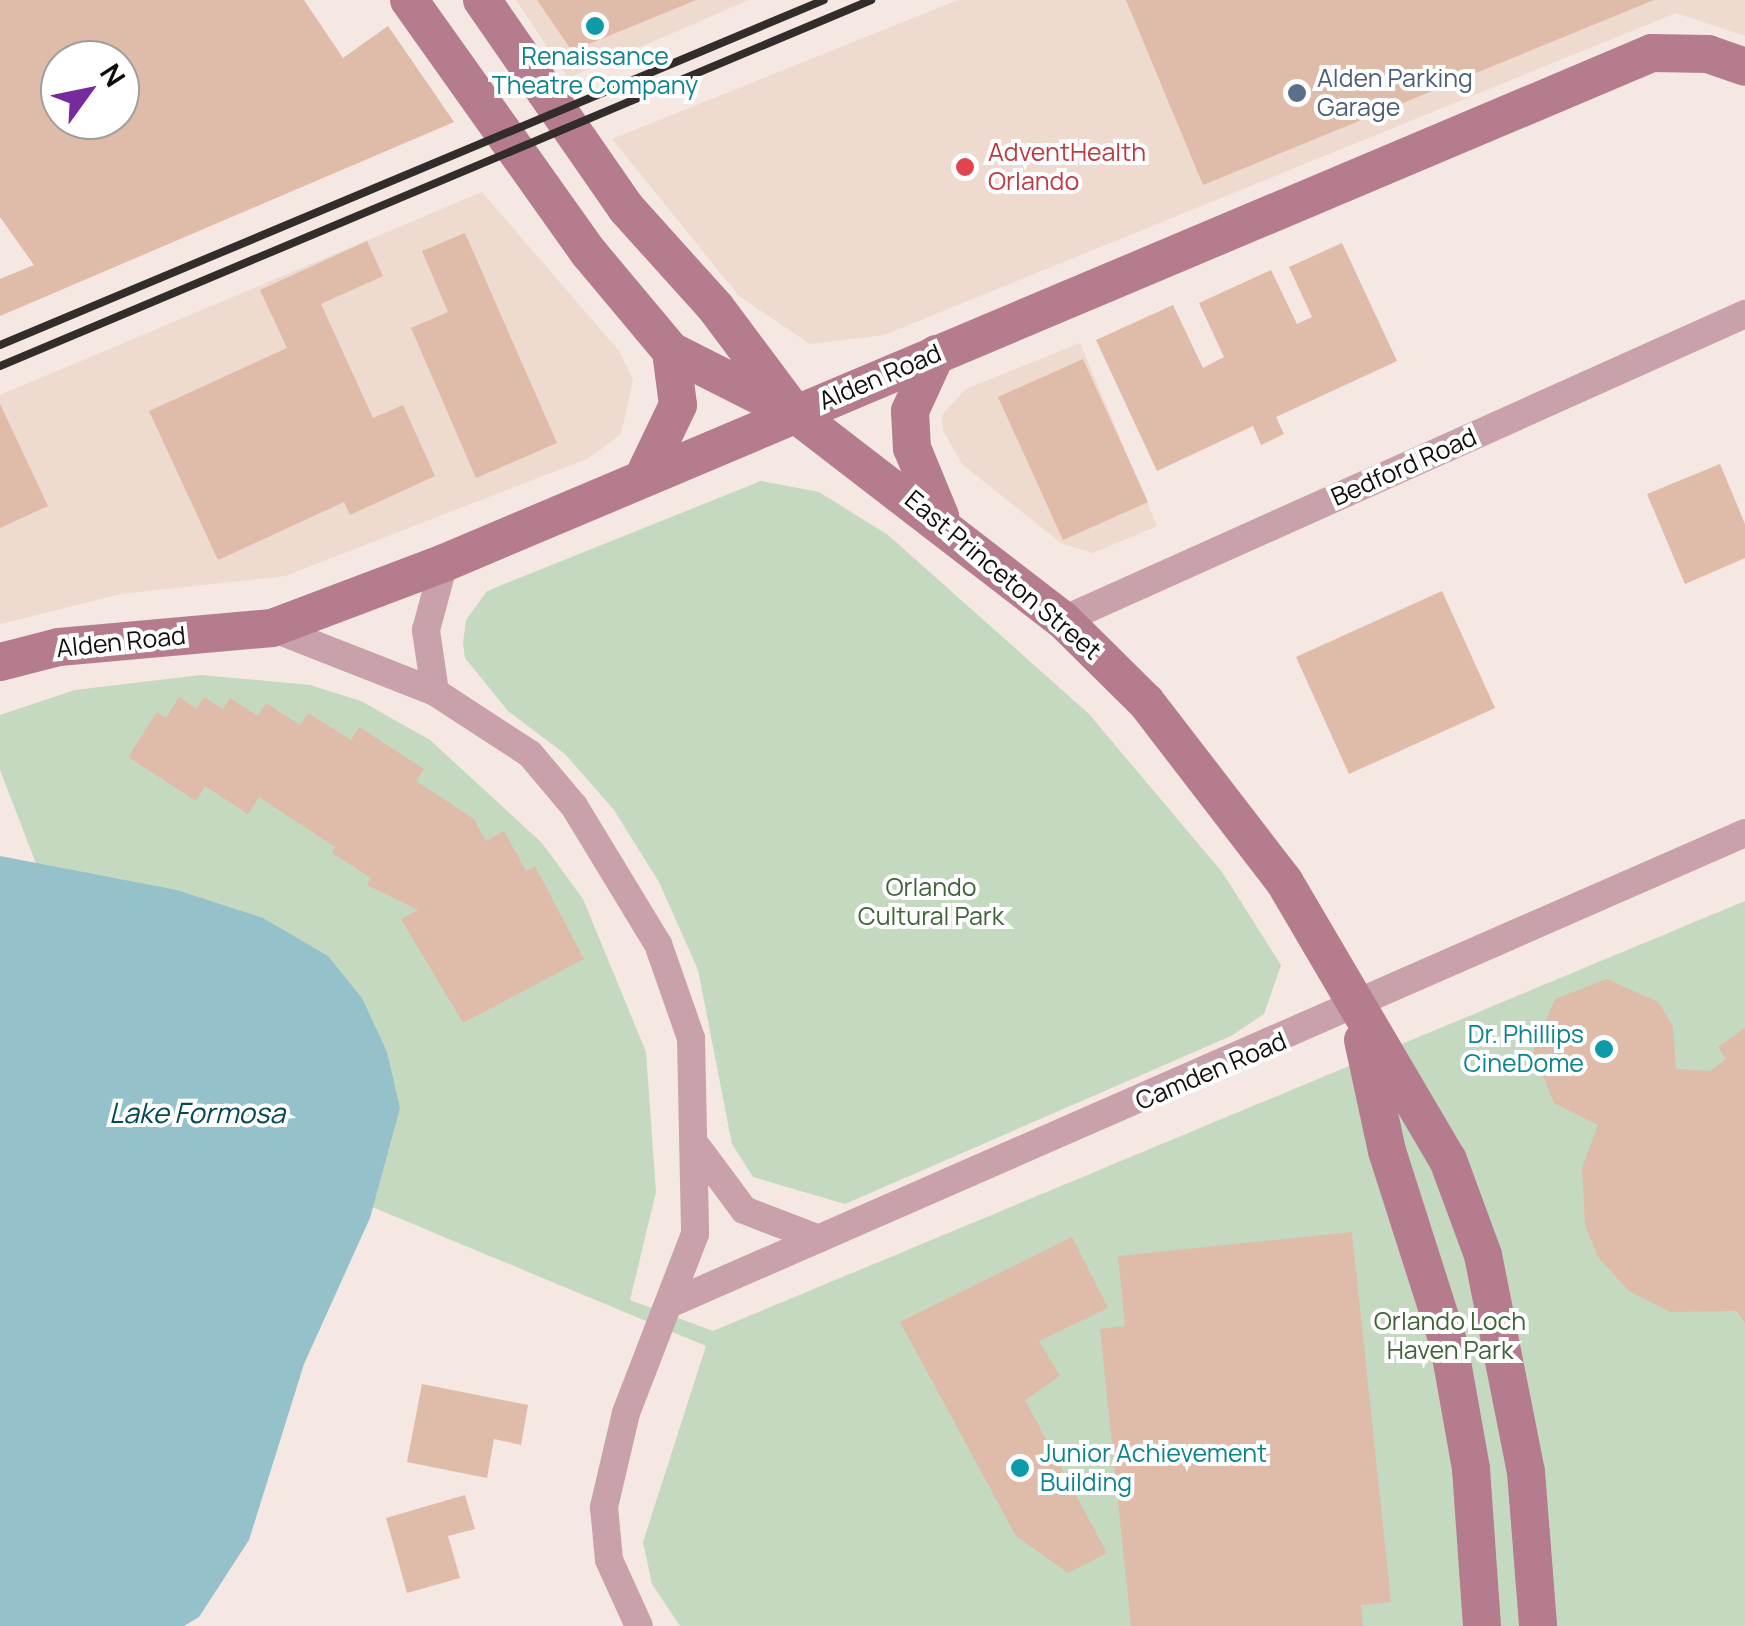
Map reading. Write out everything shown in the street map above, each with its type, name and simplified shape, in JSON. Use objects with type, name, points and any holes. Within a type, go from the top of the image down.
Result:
[{"type":"main road","name":"East Princeton Street","points":[[409,0],[589,253],[671,351],[794,414],[940,518],[1063,620],[1213,781],[1284,881],[1448,1160],[1483,1256],[1523,1453],[1538,1626]]},
{"type":"main road","name":"East Princeton Street","points":[[482,0],[626,208],[716,308],[794,414]]},
{"type":"main road","name":"Alden Road","points":[[0,662],[96,643],[272,628],[444,564],[1652,53],[1708,54],[1745,67]]},
{"type":"main road","points":[[644,478],[678,405],[671,351]]},
{"type":"main road","points":[[936,354],[920,380],[911,430],[940,518]]},
{"type":"main road","name":"East Princeton Street","points":[[1356,1008],[1387,1151],[1449,1345],[1471,1469],[1482,1626]]},
{"type":"street","name":"Bedford Road","points":[[1063,620],[1745,314]]},
{"type":"street","points":[[435,692],[426,630],[444,564]]},
{"type":"street","points":[[272,628],[435,692],[530,754],[612,863],[658,944],[691,1038],[697,1145],[695,1234],[674,1302],[626,1413],[604,1507],[609,1560],[638,1626]]},
{"type":"street","name":"Camden Road","points":[[674,1302],[1356,1008],[1745,833]]},
{"type":"street","points":[[697,1145],[722,1191],[744,1210],[819,1240]]},
{"type":"shaded area","points":[[516,0],[749,0],[568,78]]},
{"type":"shaded area","name":"AdventHealth Orlando","points":[[958,0],[1745,0],[1745,36],[1676,13],[884,335],[810,344],[739,296],[612,139]]},
{"type":"shaded area","points":[[482,192],[620,352],[633,380],[621,434],[589,458],[285,576],[120,594],[0,624],[0,395]]},
{"type":"shaded area","points":[[1080,343],[1157,526],[1093,553],[1061,543],[962,464],[943,430],[942,415],[966,389]]},
{"type":"green space","name":"Orlando Cultural Park","points":[[761,481],[819,492],[888,535],[1089,714],[1222,872],[1281,965],[1264,1014],[1231,1036],[845,1204],[753,1177],[732,1144],[698,970],[659,882],[614,810],[565,754],[508,711],[465,658],[463,643],[466,620],[487,591]]},
{"type":"green space","name":"Orlando Loch Haven Park","points":[[201,675],[310,685],[361,701],[430,740],[542,843],[583,899],[646,1052],[656,1192],[630,1300],[713,1331],[1745,901],[1745,1626],[680,1626],[652,1584],[643,1542],[706,1346],[329,1189],[57,918],[0,770],[0,715],[75,690]]},
{"type":"water","name":"Lake Formosa","points":[[0,856],[177,890],[263,918],[328,956],[362,998],[387,1052],[400,1108],[370,1218],[304,1364],[249,1540],[199,1617],[184,1626],[0,1626]]},
{"type":"building","points":[[0,0],[304,0],[343,58],[388,26],[454,122],[0,316],[0,279],[34,265],[0,217]]},
{"type":"building","name":"Renaissance Theatre Company","points":[[537,0],[696,0],[572,51]]},
{"type":"building","name":"Alden Parking Garage","points":[[1126,0],[1654,0],[1203,185]]},
{"type":"building","points":[[465,233],[557,443],[476,478],[411,328],[448,312],[422,251]]},
{"type":"building","points":[[367,241],[383,276],[321,304],[373,418],[403,405],[435,476],[350,515],[344,502],[218,560],[149,411],[287,348],[260,290]]},
{"type":"building","points":[[1342,243],[1397,361],[1276,417],[1284,434],[1261,445],[1253,426],[1157,471],[1096,340],[1173,305],[1203,368],[1224,357],[1199,303],[1271,270],[1297,324],[1312,317],[1289,267]]},
{"type":"building","points":[[1083,359],[1148,502],[1063,540],[998,397]]},
{"type":"building","points":[[0,404],[48,506],[0,528]]},
{"type":"building","points":[[1720,464],[1745,524],[1745,558],[1685,584],[1647,494]]},
{"type":"building","points":[[1442,591],[1495,708],[1349,774],[1296,657]]},
{"type":"building","points":[[179,697],[196,709],[204,697],[223,709],[230,698],[258,716],[266,703],[300,725],[308,713],[351,740],[359,727],[424,769],[416,781],[474,819],[486,841],[504,831],[526,871],[535,866],[584,959],[463,1023],[401,919],[418,910],[367,885],[371,878],[332,853],[335,847],[259,797],[248,814],[205,786],[196,801],[128,757],[157,712],[166,718]]},
{"type":"building","points":[[1607,979],[1658,1002],[1673,1026],[1676,1069],[1710,1071],[1726,1059],[1718,1047],[1745,1028],[1745,1323],[1737,1311],[1670,1312],[1629,1291],[1598,1257],[1585,1225],[1582,1168],[1598,1125],[1554,1103],[1533,1051],[1555,999]]},
{"type":"building","points":[[1352,1232],[1391,1602],[1361,1605],[1363,1626],[1131,1626],[1100,1329],[1125,1326],[1118,1256]]},
{"type":"building","name":"Junior Achievement Building","points":[[1072,1237],[1108,1308],[1039,1341],[1060,1376],[1025,1400],[1107,1553],[1068,1573],[1016,1536],[900,1322]]},
{"type":"building","points":[[422,1384],[528,1405],[521,1445],[494,1439],[487,1478],[407,1462]]},
{"type":"building","points":[[465,1495],[475,1529],[448,1536],[460,1578],[407,1593],[386,1518]]},
{"type":"railway","points":[[0,345],[824,0]]},
{"type":"railway","points":[[0,366],[871,0]]},
{"type":"place","name":"Renaissance Theatre Company","points":[[595,26]]},
{"type":"place","name":"Alden Parking Garage","points":[[1297,93]]},
{"type":"place","name":"AdventHealth Orlando","points":[[965,167]]},
{"type":"place","name":"Dr. Phillips CineDome","points":[[1604,1049]]},
{"type":"place","name":"Junior Achievement Building","points":[[1020,1468]]}]
